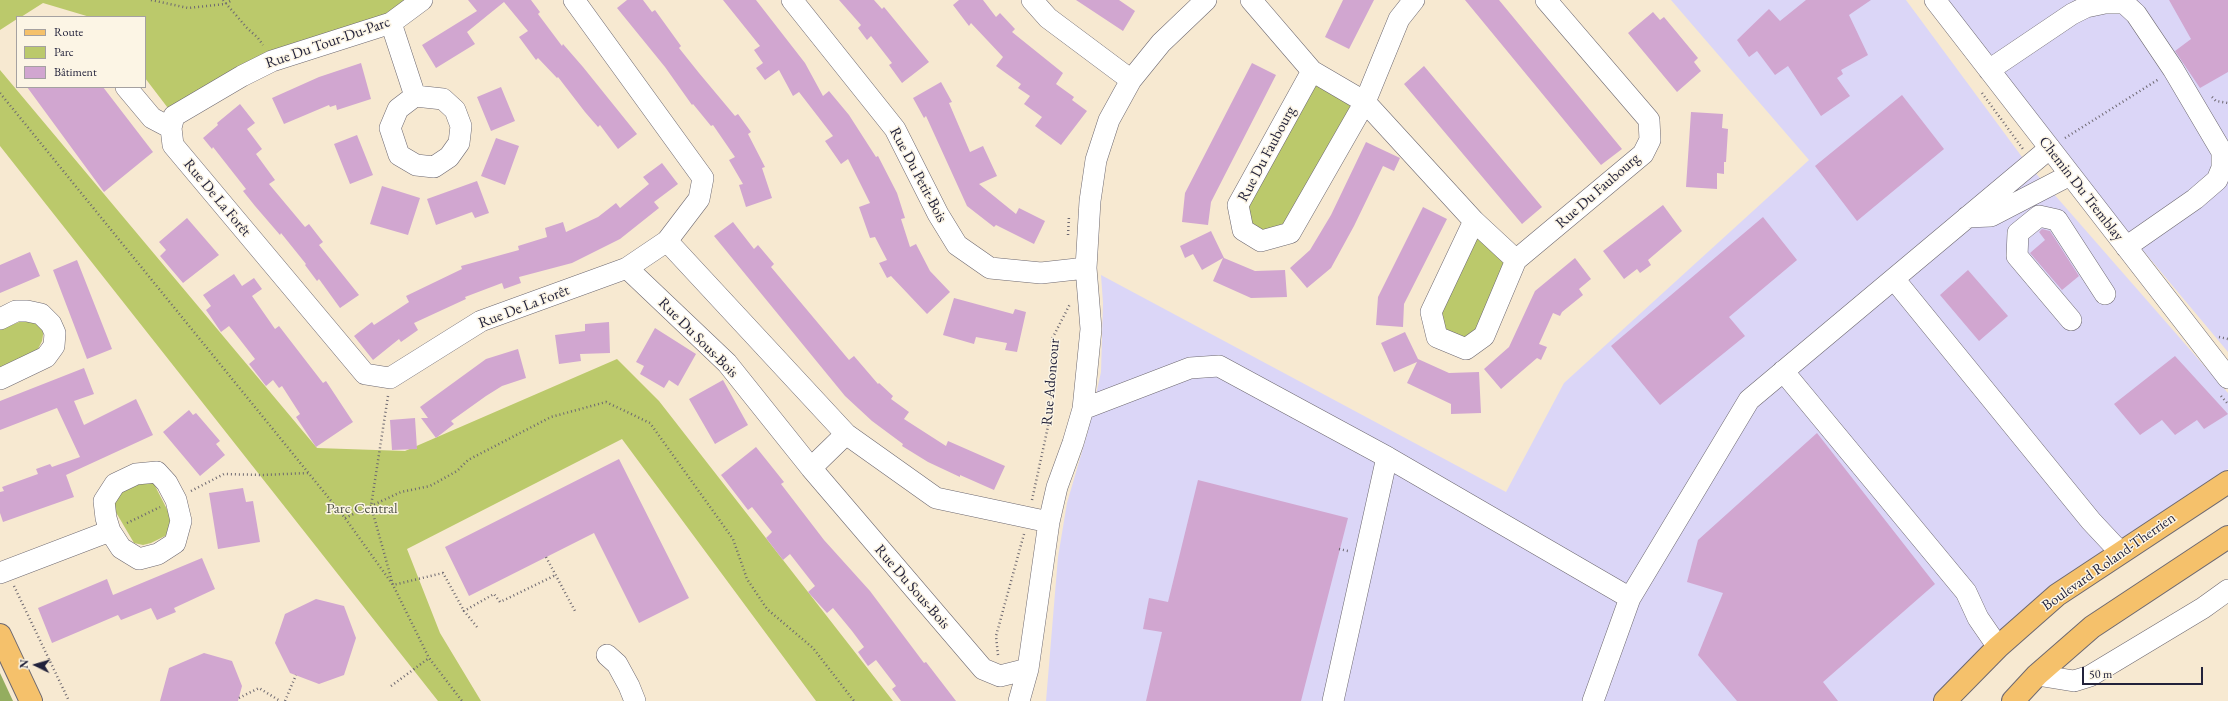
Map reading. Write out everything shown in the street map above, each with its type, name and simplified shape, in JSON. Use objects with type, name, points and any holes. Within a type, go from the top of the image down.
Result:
[{"type":"main road","name":"Boulevard Roland-Therrien","points":[[1945,701],[1998,646],[2057,595],[2228,482]]},
{"type":"main road","points":[[2013,701],[2037,675],[2092,627],[2228,537]]},
{"type":"main road","points":[[0,635],[31,701]]},
{"type":"street","name":"Rue Du Tour-Du-Parc","points":[[172,137],[174,116],[242,76],[272,61],[391,23],[422,0]]},
{"type":"street","name":"Rue De La Forêt","points":[[172,137],[365,374],[390,378],[482,321],[627,268],[667,241],[699,199],[703,178],[574,0]]},
{"type":"street","name":"Rue Du Petit-Bois","points":[[792,0],[896,129],[938,214],[958,245],[990,268],[1040,273],[1086,268]]},
{"type":"street","points":[[1032,0],[1048,18],[1131,80]]},
{"type":"street","name":"Rue Adoncour","points":[[1019,701],[1028,669],[1049,522],[1057,487],[1074,443],[1083,409],[1091,329],[1086,268],[1090,201],[1096,160],[1109,120],[1131,80],[1162,43],[1206,0]]},
{"type":"street","points":[[1251,0],[1312,71],[1364,102],[1474,221],[1516,260]]},
{"type":"street","name":"Rue Du Faubourg","points":[[1312,71],[1238,205],[1243,230],[1262,241],[1290,232],[1364,102],[1399,19],[1414,0]]},
{"type":"street","name":"Rue Du Faubourg","points":[[1474,221],[1431,312],[1437,337],[1466,349],[1484,336],[1516,260],[1643,154],[1650,140],[1649,120],[1546,0]]},
{"type":"street","name":"Chemin Du Tremblay","points":[[1935,0],[2228,378]]},
{"type":"street","points":[[1989,70],[2072,14],[2086,7],[2105,3],[2124,3],[2136,14],[2173,69],[2222,152],[2222,168],[2217,180],[2195,199],[2126,247]]},
{"type":"street","name":"Rue Du Tour-Du-Parc","points":[[391,23],[415,96]]},
{"type":"street","points":[[127,88],[152,118],[172,137]]},
{"type":"street","points":[[1593,701],[1630,598],[1749,400],[2050,148]]},
{"type":"street","points":[[1967,217],[1990,216],[2070,175]]},
{"type":"street","points":[[2071,320],[2017,256],[2018,234],[2039,216],[2057,220],[2104,294]]},
{"type":"street","points":[[667,241],[846,434],[936,498],[1049,522]]},
{"type":"street","name":"Rue Du Sous-Bois","points":[[627,268],[727,363],[811,468],[983,669],[1000,676]]},
{"type":"street","points":[[1894,279],[2091,520],[2120,552]]},
{"type":"street","points":[[0,318],[16,312],[27,310],[41,314],[51,324],[55,332],[54,346],[46,357],[0,379]]},
{"type":"street","points":[[1083,409],[1190,368],[1219,366],[1387,457],[1630,598]]},
{"type":"street","points":[[1783,371],[1966,592],[1978,618],[1998,646]]},
{"type":"street","points":[[811,468],[846,434]]},
{"type":"street","points":[[1333,701],[1387,457]]},
{"type":"street","points":[[157,472],[167,483],[176,500],[181,521],[176,543],[158,554],[139,559],[121,548],[110,531],[106,518],[104,501],[115,484],[136,474],[157,472]]},
{"type":"street","points":[[4,572],[110,531]]},
{"type":"street","points":[[2037,675],[2074,682],[2090,676],[2142,643],[2203,608],[2228,590]]},
{"type":"street","points":[[607,655],[617,664],[629,686],[634,701]]},
{"type":"street","points":[[1000,676],[1028,669]]},
{"type":"street","name":"Rue Adoncour","points":[[1028,669],[1029,701]]},
{"type":"path","points":[[150,0],[188,8],[225,4],[232,0]]},
{"type":"path","points":[[223,0],[225,4],[258,38],[272,61]]},
{"type":"path","points":[[2050,148],[2173,69]]},
{"type":"path","points":[[0,93],[345,518],[393,585],[429,658],[462,701]]},
{"type":"path","points":[[1068,236],[1069,213]]},
{"type":"path","name":"Rue Adoncour","points":[[1000,676],[996,636],[1028,518],[1052,408],[1052,339],[1071,301]]},
{"type":"path","points":[[390,378],[372,506],[393,585]]},
{"type":"path","points":[[345,518],[400,492],[430,486],[457,471],[468,460],[551,417],[606,402],[650,423],[733,538],[747,579],[767,609],[813,648],[854,701]]},
{"type":"path","points":[[110,531],[176,500],[224,474],[263,475],[308,473]]},
{"type":"path","points":[[546,557],[576,613]]},
{"type":"path","points":[[4,572],[69,701]]},
{"type":"path","points":[[393,585],[443,573],[464,611],[477,627]]},
{"type":"path","points":[[464,611],[494,594],[500,602],[556,574]]},
{"type":"path","points":[[391,686],[429,658]]},
{"type":"path","points":[[285,701],[296,675]]},
{"type":"path","points":[[239,698],[259,688],[280,701]]},
{"type":"shaded area","points":[[1671,0],[1906,0],[2025,161],[2228,393],[2228,469],[2078,567],[2001,629],[1937,701],[1046,701],[1058,557],[1067,503],[1088,431],[1101,372],[1103,303],[1101,275],[1506,492],[1564,383],[1809,160]]},
{"type":"shaded area","points":[[1947,0],[2228,0],[2228,352],[2059,150]]},
{"type":"green space","points":[[0,0],[422,0],[272,61],[174,116],[146,79],[146,16],[87,16],[43,3],[23,16],[16,16],[16,20],[0,30]]},
{"type":"green space","name":"Parc Central","points":[[0,70],[317,448],[405,451],[617,359],[659,401],[893,701],[816,701],[622,439],[407,549],[440,633],[481,701],[438,701],[0,146]]},
{"type":"green space","points":[[1314,79],[1358,103],[1286,228],[1262,236],[1247,227],[1243,206]]},
{"type":"green space","points":[[1476,229],[1511,262],[1480,333],[1466,343],[1441,333],[1436,312]]},
{"type":"green space","points":[[24,320],[35,320],[44,329],[42,341],[37,351],[0,368],[0,330]]},
{"type":"green space","points":[[147,481],[154,484],[171,517],[167,535],[151,543],[143,545],[134,543],[114,509],[115,498],[119,491]]},
{"type":"green space","points":[[0,673],[13,701],[0,701]]},
{"type":"building","points":[[468,0],[531,0],[540,12],[538,14],[562,46],[563,44],[583,67],[637,134],[618,149],[600,125],[598,127],[585,112],[558,77],[557,78],[538,58],[536,60],[519,37],[528,31],[504,2],[467,32],[475,44],[436,68],[422,45],[477,11]]},
{"type":"building","points":[[627,0],[643,0],[652,12],[655,10],[681,46],[679,48],[735,116],[738,114],[751,132],[748,134],[765,167],[762,168],[772,198],[746,207],[739,185],[743,184],[729,160],[735,157],[713,125],[711,126],[693,104],[692,105],[665,67],[617,8]]},
{"type":"building","points":[[723,0],[756,0],[805,63],[823,96],[829,91],[849,115],[876,157],[878,156],[897,193],[905,218],[901,219],[910,247],[916,244],[930,271],[950,292],[927,314],[891,276],[887,278],[879,263],[887,260],[875,237],[870,238],[859,207],[870,203],[848,159],[841,164],[825,141],[833,136],[799,92],[793,96],[779,70],[765,80],[756,68],[763,63],[754,50],[760,46]]},
{"type":"building","points":[[839,0],[874,0],[882,9],[884,7],[929,62],[902,83],[889,65],[892,63],[871,36],[867,40],[858,28],[861,25]]},
{"type":"building","points":[[959,0],[983,0],[996,17],[1000,13],[1015,29],[1012,32],[1063,73],[1056,84],[1074,97],[1072,100],[1087,111],[1061,145],[1035,126],[1042,117],[1024,104],[1030,96],[1018,88],[1021,84],[996,66],[1003,57],[971,23],[969,26],[953,5]]},
{"type":"building","points":[[1076,0],[1119,0],[1135,11],[1123,31]]},
{"type":"building","points":[[1343,0],[1374,0],[1349,49],[1325,37]]},
{"type":"building","points":[[1465,0],[1499,0],[1622,149],[1601,165]]},
{"type":"building","points":[[1806,0],[1871,0],[1849,15],[1868,55],[1841,70],[1843,74],[1837,78],[1850,96],[1821,116],[1788,66],[1775,75],[1757,51],[1749,57],[1737,40],[1769,9],[1780,21]]},
{"type":"building","points":[[2169,0],[2228,0],[2228,72],[2200,88],[2175,51],[2191,39]]},
{"type":"building","points":[[1653,12],[1660,20],[1664,17],[1698,58],[1694,62],[1701,71],[1677,92],[1628,33]]},
{"type":"building","points":[[361,63],[371,99],[337,110],[336,105],[330,107],[329,105],[284,124],[272,98],[319,77]]},
{"type":"building","points":[[1252,63],[1276,75],[1211,202],[1208,225],[1182,222],[1185,193]]},
{"type":"building","points":[[1424,66],[1542,207],[1522,224],[1404,84]]},
{"type":"building","points":[[941,82],[952,102],[949,103],[970,152],[983,146],[997,176],[979,184],[1016,214],[1019,208],[1045,221],[1034,244],[996,225],[994,227],[967,206],[926,116],[924,118],[913,98]]},
{"type":"building","points":[[501,87],[515,121],[491,131],[477,97]]},
{"type":"building","points":[[28,88],[104,88],[153,152],[104,192]]},
{"type":"building","points":[[1902,95],[1944,149],[1857,221],[1815,166]]},
{"type":"building","points":[[240,104],[255,123],[247,129],[262,149],[256,154],[275,180],[269,184],[305,227],[309,224],[323,242],[319,245],[359,295],[340,308],[319,279],[317,281],[305,265],[306,264],[281,233],[280,235],[255,206],[243,191],[246,189],[213,147],[212,149],[203,138],[218,125],[217,123]]},
{"type":"building","points":[[1691,112],[1723,114],[1722,128],[1728,129],[1726,162],[1724,162],[1724,174],[1717,173],[1717,189],[1686,187]]},
{"type":"building","points":[[357,135],[373,175],[350,184],[334,144]]},
{"type":"building","points":[[496,138],[519,146],[505,185],[481,176]]},
{"type":"building","points":[[1366,142],[1400,158],[1394,171],[1383,166],[1354,226],[1331,268],[1307,288],[1290,268],[1310,250],[1331,215]]},
{"type":"building","points":[[662,163],[678,184],[654,202],[659,208],[620,239],[572,263],[519,277],[521,283],[504,289],[502,283],[465,297],[466,299],[414,323],[418,330],[401,342],[399,339],[373,360],[354,336],[372,322],[374,325],[409,302],[406,296],[462,269],[461,266],[519,250],[518,246],[547,237],[545,228],[563,222],[566,232],[598,217],[616,203],[620,208],[649,184],[643,177]]},
{"type":"building","points":[[477,181],[489,213],[475,218],[472,212],[436,225],[427,199]]},
{"type":"building","points":[[382,186],[420,198],[408,235],[370,224]]},
{"type":"building","points":[[1663,205],[1682,231],[1648,260],[1651,265],[1640,273],[1637,269],[1624,279],[1603,251]]},
{"type":"building","points":[[1423,207],[1447,219],[1404,304],[1403,327],[1376,325],[1378,297]]},
{"type":"building","points":[[1763,217],[1797,260],[1729,317],[1745,336],[1660,405],[1611,346]]},
{"type":"building","points":[[187,218],[219,255],[183,283],[160,256],[166,250],[159,242]]},
{"type":"building","points":[[733,222],[754,249],[758,245],[774,264],[771,267],[849,360],[854,356],[878,384],[879,383],[893,396],[891,399],[909,412],[904,419],[946,446],[948,441],[1005,466],[994,490],[960,475],[960,477],[928,462],[902,446],[903,444],[872,421],[845,396],[714,236]]},
{"type":"building","points":[[2042,229],[2050,231],[2079,276],[2062,290],[2030,253],[2045,240],[2039,232]]},
{"type":"building","points":[[1211,231],[1224,258],[1255,271],[1285,270],[1287,297],[1251,298],[1213,281],[1223,258],[1202,270],[1193,254],[1185,258],[1180,246]]},
{"type":"building","points":[[30,252],[40,276],[0,293],[0,265]]},
{"type":"building","points":[[1575,258],[1591,279],[1579,289],[1583,295],[1562,312],[1560,316],[1553,313],[1539,344],[1547,347],[1541,360],[1537,358],[1501,389],[1484,369],[1509,347],[1535,291]]},
{"type":"building","points":[[77,260],[112,349],[87,359],[53,270]]},
{"type":"building","points":[[1968,270],[2008,316],[1979,341],[1940,295]]},
{"type":"building","points":[[234,274],[242,286],[254,278],[262,289],[252,296],[275,329],[279,326],[323,383],[326,381],[353,422],[316,447],[296,417],[300,414],[282,386],[279,388],[273,380],[266,386],[249,364],[255,359],[234,332],[229,326],[221,332],[206,310],[211,306],[203,295]]},
{"type":"building","points":[[954,298],[1013,314],[1015,309],[1026,312],[1017,352],[1005,350],[1007,343],[976,337],[974,344],[943,335]]},
{"type":"building","points":[[609,322],[610,353],[580,354],[581,361],[559,364],[555,335],[585,331],[585,324]]},
{"type":"building","points":[[655,328],[696,354],[678,386],[669,380],[664,388],[640,374],[644,366],[636,362]]},
{"type":"building","points":[[1405,332],[1418,359],[1449,373],[1479,372],[1481,413],[1451,414],[1451,404],[1407,383],[1417,362],[1394,372],[1381,343]]},
{"type":"building","points":[[518,349],[526,378],[502,386],[486,396],[451,421],[454,424],[436,438],[421,418],[428,418],[420,407],[486,359]]},
{"type":"building","points":[[2175,356],[2228,414],[2204,429],[2197,420],[2175,435],[2162,420],[2140,435],[2114,404]]},
{"type":"building","points":[[84,368],[94,394],[74,401],[84,425],[136,399],[153,435],[66,475],[74,497],[3,522],[0,513],[0,492],[4,491],[2,487],[38,474],[36,469],[50,464],[52,467],[80,457],[57,408],[0,430],[0,401]]},
{"type":"building","points":[[723,380],[748,425],[715,444],[689,399]]},
{"type":"building","points":[[189,410],[193,415],[196,413],[220,441],[216,444],[225,455],[200,476],[163,432]]},
{"type":"building","points":[[415,418],[417,449],[392,450],[390,420]]},
{"type":"building","points":[[1817,433],[1935,584],[1823,682],[1838,701],[1737,701],[1698,655],[1723,593],[1687,582],[1698,540]]},
{"type":"building","points":[[756,447],[784,482],[781,484],[824,540],[870,591],[924,663],[926,662],[956,701],[901,701],[892,689],[896,686],[876,660],[868,666],[858,652],[864,647],[833,608],[827,613],[808,592],[815,586],[790,554],[783,560],[766,538],[772,532],[752,507],[748,510],[721,475]]},
{"type":"building","points":[[619,459],[689,598],[639,623],[594,533],[469,596],[445,547]]},
{"type":"building","points":[[1198,480],[1348,518],[1301,701],[1146,701],[1162,632],[1143,629],[1149,598],[1168,602]]},
{"type":"building","points":[[243,488],[246,502],[253,501],[260,542],[218,549],[209,493]]},
{"type":"building","points":[[202,558],[215,589],[174,608],[176,612],[157,620],[151,608],[121,620],[118,615],[52,643],[38,608],[107,579],[113,595]]},
{"type":"building","points":[[316,599],[344,606],[356,638],[344,675],[319,684],[290,673],[275,643],[285,614]]},
{"type":"building","points":[[204,653],[232,661],[242,686],[238,701],[160,701],[169,668]]}]
